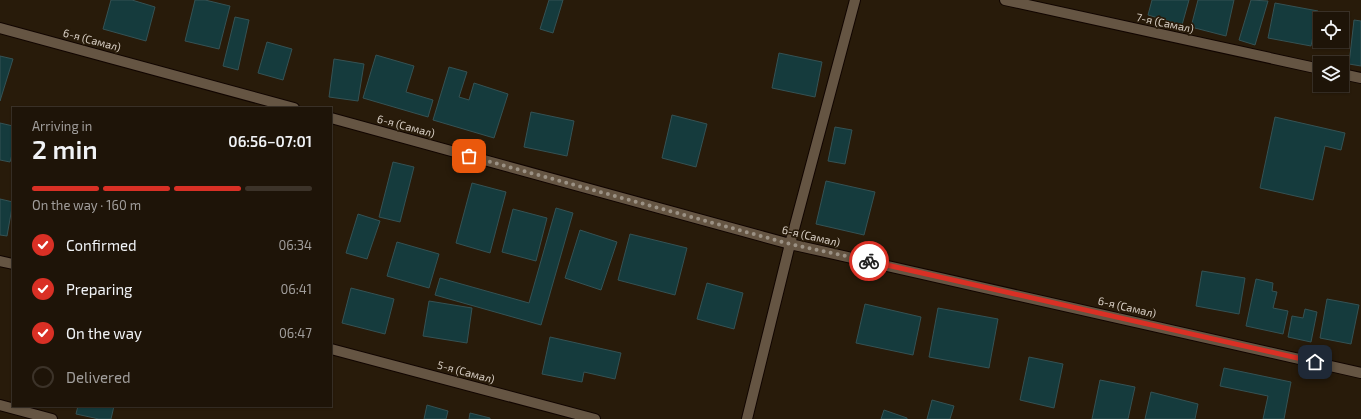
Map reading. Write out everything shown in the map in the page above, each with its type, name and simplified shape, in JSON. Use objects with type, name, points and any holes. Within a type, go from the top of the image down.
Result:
[{"type":"street","points":[[747,419],[790,244],[855,0]]},
{"type":"street","name":"7-я (Самал)","points":[[1005,0],[1313,67]]},
{"type":"street","name":"6-я (Самал)","points":[[0,28],[290,107]]},
{"type":"street","points":[[1349,75],[1361,78]]},
{"type":"street","name":"6-я (Самал)","points":[[332,118],[790,244],[1361,372]]},
{"type":"street","points":[[0,261],[12,264]]},
{"type":"street","name":"5-я (Самал)","points":[[332,349],[595,419]]},
{"type":"street","points":[[0,405],[52,419]]},
{"type":"building","points":[[111,0],[132,0],[155,7],[146,41],[103,29]]},
{"type":"building","points":[[195,0],[205,0],[230,6],[219,49],[185,41]]},
{"type":"building","points":[[549,0],[563,0],[553,33],[540,29]]},
{"type":"building","points":[[1152,0],[1189,0],[1182,25],[1148,15]]},
{"type":"building","points":[[1198,0],[1234,0],[1226,36],[1191,27]]},
{"type":"building","points":[[1251,0],[1268,1],[1255,45],[1239,40]]},
{"type":"building","points":[[1275,3],[1318,11],[1313,12],[1313,36],[1311,46],[1268,38]]},
{"type":"building","points":[[235,17],[249,20],[238,70],[223,66]]},
{"type":"building","points":[[1354,20],[1361,21],[1361,66],[1349,64]]},
{"type":"building","points":[[267,42],[292,49],[283,80],[258,73]]},
{"type":"building","points":[[779,53],[822,62],[815,97],[772,88]]},
{"type":"building","points":[[376,55],[414,66],[406,92],[433,100],[428,117],[363,98]]},
{"type":"building","points":[[0,56],[13,59],[0,101]]},
{"type":"building","points":[[334,59],[364,64],[358,101],[329,97]]},
{"type":"building","points":[[449,67],[467,72],[459,97],[469,100],[474,83],[508,94],[494,138],[433,120]]},
{"type":"building","points":[[531,112],[574,121],[567,156],[524,147]]},
{"type":"building","points":[[672,115],[707,124],[696,167],[662,158]]},
{"type":"building","points":[[1275,117],[1345,133],[1341,150],[1325,146],[1313,200],[1260,188]]},
{"type":"building","points":[[0,123],[12,126],[12,155],[10,162],[0,160]]},
{"type":"building","points":[[835,127],[852,130],[845,164],[828,161]]},
{"type":"building","points":[[393,162],[414,167],[400,222],[379,217]]},
{"type":"building","points":[[826,181],[875,192],[864,235],[816,224]]},
{"type":"building","points":[[472,183],[506,192],[490,253],[456,243]]},
{"type":"building","points":[[0,199],[12,202],[12,208],[7,236],[0,235]]},
{"type":"building","points":[[556,208],[573,213],[541,325],[435,295],[440,278],[529,303]]},
{"type":"building","points":[[513,209],[547,218],[536,261],[502,252]]},
{"type":"building","points":[[358,214],[380,221],[367,259],[346,253]]},
{"type":"building","points":[[580,230],[617,242],[601,290],[565,278]]},
{"type":"building","points":[[630,234],[687,248],[675,295],[618,280]]},
{"type":"building","points":[[397,242],[439,254],[429,288],[387,276]]},
{"type":"building","points":[[1202,271],[1245,278],[1239,314],[1196,306]]},
{"type":"building","points":[[1256,279],[1273,283],[1272,291],[1277,292],[1273,308],[1288,311],[1283,334],[1246,326]]},
{"type":"building","points":[[707,283],[743,293],[734,329],[697,319]]},
{"type":"building","points":[[351,288],[394,299],[385,334],[342,323]]},
{"type":"building","points":[[1327,299],[1359,305],[1351,344],[1320,338]]},
{"type":"building","points":[[429,301],[472,308],[467,343],[423,336]]},
{"type":"building","points":[[865,304],[921,317],[913,355],[856,343]]},
{"type":"building","points":[[938,308],[998,319],[989,368],[929,357]]},
{"type":"building","points":[[1305,309],[1317,312],[1311,342],[1288,337],[1292,316],[1303,318]]},
{"type":"building","points":[[550,337],[621,353],[615,379],[584,372],[582,382],[542,374]]},
{"type":"building","points":[[1029,357],[1063,364],[1054,408],[1020,400]]},
{"type":"building","points":[[1224,368],[1291,382],[1284,419],[1263,419],[1268,396],[1220,386]]},
{"type":"building","points":[[1100,380],[1135,387],[1128,419],[1092,419]]},
{"type":"building","points":[[1151,392],[1198,404],[1195,419],[1145,419]]},
{"type":"building","points":[[932,400],[954,406],[950,419],[927,419]]},
{"type":"building","points":[[427,405],[448,411],[446,419],[424,419]]},
{"type":"building","points":[[78,407],[114,407],[111,419],[99,419],[76,414]]},
{"type":"building","points":[[884,410],[907,418],[907,419],[881,419]]},
{"type":"building","points":[[470,413],[490,418],[490,419],[469,419]]},
{"type":"way so far","points":[[469,156],[790,244],[869,261]]},
{"type":"route","points":[[869,261],[1315,362]]}]
